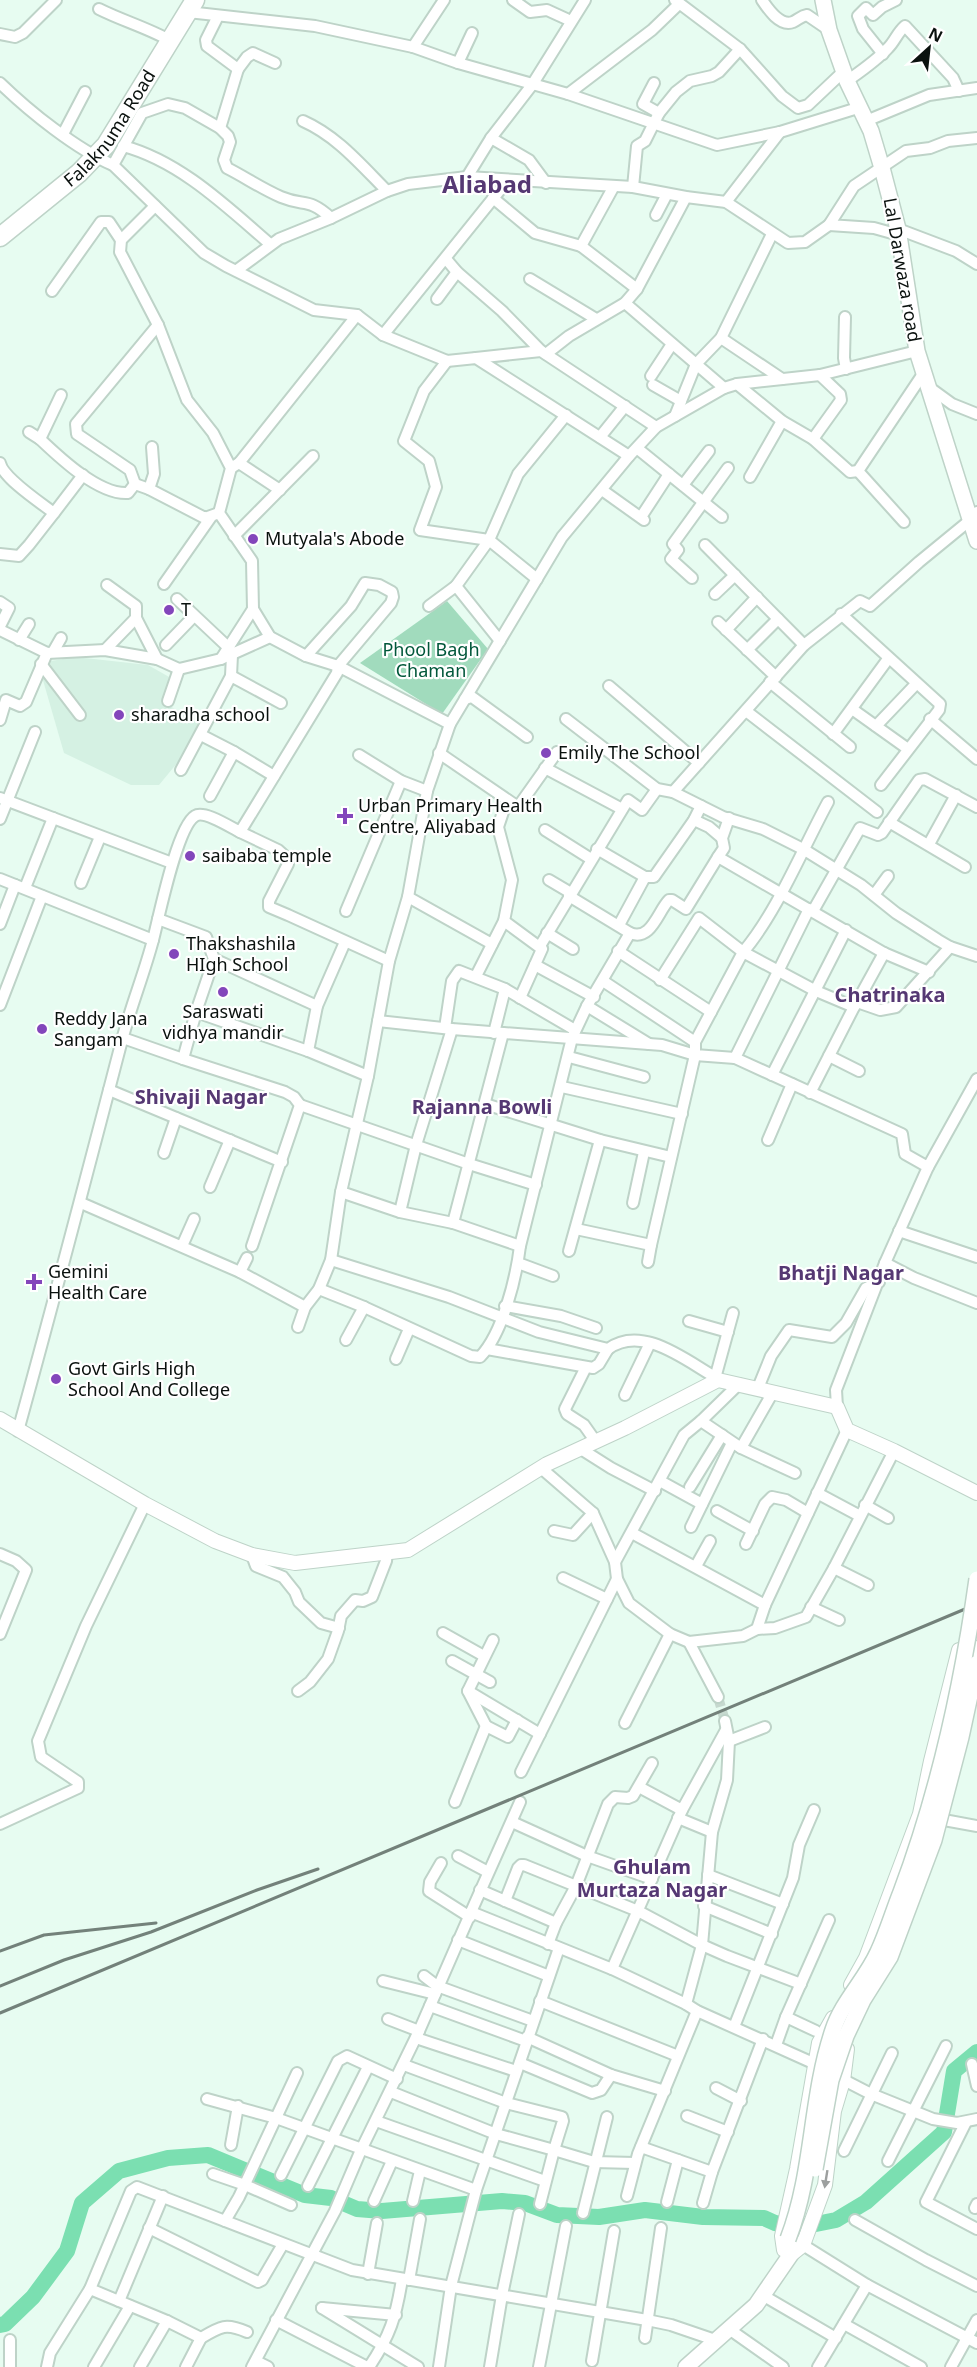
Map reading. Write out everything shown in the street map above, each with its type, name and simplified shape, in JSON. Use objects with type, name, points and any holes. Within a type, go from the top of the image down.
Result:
[{"type":"highway","name":"Falaknuma Road","points":[[0,237],[95,157],[116,130],[192,6]]},
{"type":"main road","name":"Lal Darwaza road","points":[[823,0],[829,30],[845,76],[864,114],[882,168],[899,232],[916,351],[973,517],[977,541]]},
{"type":"main road","points":[[747,2311],[749,2301],[793,2244],[817,2088],[834,2027],[878,1952],[922,1837],[949,1734],[966,1654],[977,1579]]},
{"type":"main road","points":[[686,2367],[764,2296],[793,2244],[808,2209],[831,2079],[846,2036],[863,2000],[890,1957],[934,1840],[961,1737],[977,1663]]},
{"type":"street","points":[[0,34],[15,37],[23,33],[56,0]]},
{"type":"street","points":[[413,46],[444,0]]},
{"type":"street","points":[[513,0],[530,12],[547,10],[571,21]]},
{"type":"street","points":[[467,177],[491,138],[532,85],[585,0]]},
{"type":"street","points":[[762,0],[771,13],[784,22],[791,23],[807,15],[829,30]]},
{"type":"street","points":[[882,54],[863,29],[858,16],[866,8],[873,15],[896,0]]},
{"type":"street","points":[[568,94],[652,30],[677,2],[717,29],[740,49],[782,96],[798,108],[808,105],[845,76],[882,54],[891,45],[896,33],[905,26],[952,78],[959,91]]},
{"type":"street","points":[[192,6],[218,16],[315,26],[413,46],[458,63],[532,85],[657,117],[717,145],[864,114],[929,95],[977,88]]},
{"type":"street","points":[[99,9],[149,29],[171,41]]},
{"type":"street","points":[[218,16],[206,40],[207,46],[238,69]]},
{"type":"street","points":[[458,63],[472,33]]},
{"type":"street","points":[[633,187],[637,146],[645,141],[657,117],[683,86],[719,72],[740,49]]},
{"type":"street","points":[[220,128],[238,69],[247,57],[253,53],[275,63]]},
{"type":"street","points":[[0,83],[16,99],[63,134],[95,157],[113,165],[204,253],[314,310],[357,315],[383,335],[447,361],[543,352],[625,303],[637,289],[686,198]]},
{"type":"street","points":[[654,83],[643,104],[657,117]]},
{"type":"street","points":[[63,134],[85,92]]},
{"type":"street","points":[[113,165],[142,113],[161,106],[177,105],[220,128],[228,136],[230,142],[224,160],[227,168],[278,196],[311,203],[331,218]]},
{"type":"street","points":[[303,121],[321,129],[387,190]]},
{"type":"street","points":[[726,202],[780,132]]},
{"type":"street","points":[[491,138],[529,160],[546,183]]},
{"type":"street","points":[[237,270],[270,244],[331,218],[387,190],[408,184],[467,177],[633,187],[686,198],[726,202],[788,243],[805,242],[829,225],[854,186],[906,151],[930,148],[948,141],[977,138]]},
{"type":"street","points":[[123,146],[139,150],[179,172],[231,210],[270,244]]},
{"type":"street","points":[[383,335],[508,180]]},
{"type":"street","points":[[581,246],[614,186]]},
{"type":"street","points":[[656,215],[667,194]]},
{"type":"street","points":[[493,198],[535,233],[581,246],[637,289]]},
{"type":"street","points":[[121,240],[155,206]]},
{"type":"street","points":[[52,291],[101,222],[109,222],[121,240],[120,252],[158,325],[188,400],[235,466],[280,490]]},
{"type":"street","points":[[829,225],[899,232],[956,251],[977,264]]},
{"type":"street","points":[[675,416],[696,364],[721,338],[772,234]]},
{"type":"street","points":[[446,259],[543,352],[656,427]]},
{"type":"street","points":[[437,299],[457,272]]},
{"type":"street","points":[[530,279],[596,319]]},
{"type":"street","points":[[625,303],[724,388]]},
{"type":"street","points":[[164,584],[215,515],[235,466],[357,315]]},
{"type":"street","points":[[845,317],[846,369]]},
{"type":"street","points":[[135,484],[130,470],[77,434],[76,424],[158,325]]},
{"type":"street","points":[[721,338],[782,379]]},
{"type":"street","points":[[672,344],[652,380],[681,401]]},
{"type":"street","points":[[298,1327],[305,1307],[319,1289],[331,1260],[341,1192],[368,1076],[389,961],[408,897],[427,791],[439,753],[450,724],[562,537],[656,427],[724,388],[737,384],[820,375],[916,351]]},
{"type":"street","points":[[476,358],[600,438],[634,453],[669,474],[722,517]]},
{"type":"street","points":[[447,361],[424,391],[404,441],[429,461],[436,487],[420,530],[489,540],[537,579]]},
{"type":"street","points":[[813,439],[841,400],[840,394],[820,375]]},
{"type":"street","points":[[737,384],[782,421],[813,439],[850,472],[858,471],[924,379],[940,397],[977,414]]},
{"type":"street","points":[[40,439],[61,395]]},
{"type":"street","points":[[600,438],[625,406]]},
{"type":"street","points":[[429,606],[456,586],[489,540],[518,474],[566,416]]},
{"type":"street","points":[[750,477],[782,421]]},
{"type":"street","points":[[28,432],[40,439],[57,456],[83,475],[121,494],[128,493],[135,484]]},
{"type":"street","points":[[149,489],[154,474],[152,447]]},
{"type":"street","points":[[683,485],[709,451]]},
{"type":"street","points":[[234,536],[313,456]]},
{"type":"street","points":[[0,463],[0,467],[16,483],[54,513]]},
{"type":"street","points":[[692,578],[671,559],[678,550],[673,544],[728,468]]},
{"type":"street","points":[[858,471],[904,522]]},
{"type":"street","points":[[602,490],[642,518],[669,474]]},
{"type":"street","points":[[0,554],[19,556],[83,475]]},
{"type":"street","points":[[135,484],[205,518],[215,515]]},
{"type":"street","points":[[0,602],[9,608],[0,628],[19,640],[50,652],[105,650],[157,659],[179,669],[221,659],[230,651],[253,609],[252,561],[215,515]]},
{"type":"street","points":[[673,792],[804,645],[860,601],[870,606],[973,517]]},
{"type":"street","points":[[705,544],[804,645]]},
{"type":"street","points":[[715,594],[735,575]]},
{"type":"street","points":[[240,832],[337,673],[338,666],[391,603],[393,595],[387,589],[372,583],[365,583],[351,606],[306,656]]},
{"type":"street","points":[[107,585],[136,606],[136,618],[157,659]]},
{"type":"street","points":[[456,586],[500,641]]},
{"type":"street","points":[[757,597],[722,626],[773,679],[850,747]]},
{"type":"street","points":[[177,599],[230,651],[231,676],[181,770]]},
{"type":"street","points":[[253,609],[270,637],[306,656],[338,666],[450,724]]},
{"type":"street","points":[[841,614],[940,704],[939,710],[881,785]]},
{"type":"street","points":[[166,645],[194,616]]},
{"type":"street","points":[[105,650],[136,618]]},
{"type":"street","points":[[747,650],[778,619]]},
{"type":"street","points":[[19,640],[29,624]]},
{"type":"street","points":[[230,651],[270,637]]},
{"type":"street","points":[[0,720],[6,700],[20,706],[26,702],[41,664],[61,638]]},
{"type":"street","points":[[833,734],[888,659]]},
{"type":"street","points":[[41,664],[80,715]]},
{"type":"street","points":[[168,701],[179,669]]},
{"type":"street","points":[[231,676],[281,703]]},
{"type":"street","points":[[876,726],[916,684]]},
{"type":"street","points":[[609,686],[699,763]]},
{"type":"street","points":[[465,699],[472,696],[526,737]]},
{"type":"street","points":[[852,709],[908,749]]},
{"type":"street","points":[[746,711],[877,812]]},
{"type":"street","points":[[566,719],[657,789],[673,792],[729,818],[763,829],[803,849],[950,947],[977,956]]},
{"type":"street","points":[[930,719],[977,759]]},
{"type":"street","points":[[0,819],[4,799],[35,732]]},
{"type":"street","points":[[201,735],[274,776]]},
{"type":"street","points":[[210,796],[234,752]]},
{"type":"street","points":[[439,753],[518,807],[557,752]]},
{"type":"street","points":[[359,755],[401,781],[427,791]]},
{"type":"street","points":[[545,768],[622,809]]},
{"type":"street","points":[[735,1058],[777,971],[860,828],[878,834],[882,833],[921,778],[977,807]]},
{"type":"street","points":[[345,911],[401,781]]},
{"type":"street","points":[[520,998],[536,965],[542,949],[540,946],[547,933],[622,809],[628,800],[642,810],[657,789]]},
{"type":"street","points":[[929,844],[956,795]]},
{"type":"street","points":[[4,799],[172,863]]},
{"type":"street","points":[[476,975],[504,921],[512,880],[498,827],[507,800]]},
{"type":"street","points":[[648,1262],[695,1056],[695,1042],[743,952],[753,941],[780,893],[828,802]]},
{"type":"street","points":[[597,849],[650,878],[656,874],[694,820],[701,806]]},
{"type":"street","points":[[18,1431],[81,1203],[123,1038],[153,940],[172,863],[189,822],[194,816],[204,814],[279,850],[288,859],[288,864],[268,901],[269,907],[389,961]]},
{"type":"street","points":[[0,924],[53,818]]},
{"type":"street","points":[[686,909],[724,848],[722,838],[729,818]]},
{"type":"street","points":[[694,820],[709,827],[722,838]]},
{"type":"street","points":[[889,822],[965,867]]},
{"type":"street","points":[[545,830],[591,860]]},
{"type":"street","points":[[81,883],[100,837]]},
{"type":"street","points":[[718,857],[884,952],[929,972]]},
{"type":"street","points":[[874,895],[888,876]]},
{"type":"street","points":[[619,925],[645,877]]},
{"type":"street","points":[[0,879],[153,940]]},
{"type":"street","points":[[549,880],[636,935],[644,934],[652,927],[669,900],[672,900],[743,952],[777,971],[816,991],[856,1005],[880,1010],[896,1007],[950,947]]},
{"type":"street","points":[[0,1005],[42,896]]},
{"type":"street","points":[[408,897],[492,944]]},
{"type":"street","points":[[660,980],[699,918]]},
{"type":"street","points":[[158,919],[206,937],[214,959],[183,1059]]},
{"type":"street","points":[[504,921],[540,946]]},
{"type":"street","points":[[772,1075],[846,930]]},
{"type":"street","points":[[547,933],[573,948]]},
{"type":"street","points":[[319,1289],[471,1356],[480,1357],[487,1349],[505,1306],[518,1263],[520,1246],[574,1034],[630,933]]},
{"type":"street","points":[[308,1051],[317,1006],[345,942]]},
{"type":"street","points":[[618,951],[711,1012]]},
{"type":"street","points":[[810,1093],[884,952]]},
{"type":"street","points":[[214,959],[317,1006]]},
{"type":"street","points":[[536,965],[652,1046]]},
{"type":"street","points":[[400,1212],[448,1029],[452,981],[455,974],[459,971],[476,975],[505,989],[574,1034]]},
{"type":"street","points":[[603,981],[695,1042]]},
{"type":"street","points":[[453,1223],[485,1104],[505,989]]},
{"type":"street","points":[[196,1012],[308,1051],[368,1076]]},
{"type":"street","points":[[378,1021],[499,1033],[574,1034],[652,1046],[662,1045],[695,1056],[735,1058],[902,1134],[905,1154],[928,1167]]},
{"type":"street","points":[[123,1038],[285,1092],[294,1097],[300,1105],[536,1185]]},
{"type":"street","points":[[829,1056],[859,1071]]},
{"type":"street","points":[[568,1057],[644,1077]]},
{"type":"street","points":[[977,1078],[928,1167],[899,1231],[836,1390],[837,1407],[847,1430],[977,1493]]},
{"type":"street","points":[[768,1140],[792,1084]]},
{"type":"street","points":[[562,1087],[682,1114]]},
{"type":"street","points":[[109,1090],[282,1162]]},
{"type":"street","points":[[485,1104],[600,1140],[672,1157]]},
{"type":"street","points":[[252,1246],[300,1105]]},
{"type":"street","points":[[164,1153],[176,1118]]},
{"type":"street","points":[[210,1187],[230,1140]]},
{"type":"street","points":[[569,1251],[600,1140]]},
{"type":"street","points":[[633,1203],[644,1152]]},
{"type":"street","points":[[341,1192],[400,1212],[453,1223],[520,1246]]},
{"type":"street","points":[[81,1203],[240,1272],[305,1307]]},
{"type":"street","points":[[182,1246],[194,1219]]},
{"type":"street","points":[[576,1228],[651,1245]]},
{"type":"street","points":[[899,1231],[977,1257]]},
{"type":"street","points":[[240,1272],[247,1258]]},
{"type":"street","points":[[331,1260],[449,1297],[538,1332],[608,1349]]},
{"type":"street","points":[[518,1263],[553,1276]]},
{"type":"street","points":[[885,1263],[914,1278],[977,1303]]},
{"type":"street","points":[[758,1388],[771,1356],[789,1330],[832,1337],[846,1323],[866,1288],[879,1282]]},
{"type":"street","points":[[505,1306],[561,1316],[596,1328]]},
{"type":"street","points":[[346,1340],[364,1307]]},
{"type":"street","points":[[712,1382],[733,1313]]},
{"type":"street","points":[[689,1321],[728,1332]]},
{"type":"street","points":[[396,1359],[409,1329]]},
{"type":"street","points":[[487,1349],[593,1368],[599,1364],[608,1349],[616,1343],[635,1338],[664,1347],[712,1382],[721,1402]]},
{"type":"street","points":[[625,1395],[650,1343]]},
{"type":"street","points":[[586,1367],[566,1409],[567,1414],[584,1425],[596,1442]]},
{"type":"street","points":[[0,1419],[145,1504],[215,1541],[252,1555],[295,1563],[408,1550],[541,1468],[718,1380],[837,1407]]},
{"type":"street","points":[[615,1562],[684,1435],[739,1384]]},
{"type":"street","points":[[691,1527],[736,1445],[772,1392]]},
{"type":"street","points":[[701,1421],[736,1445],[795,1473]]},
{"type":"street","points":[[758,1629],[765,1605],[847,1430]]},
{"type":"street","points":[[690,1487],[722,1436]]},
{"type":"street","points":[[581,1449],[611,1468],[702,1504]]},
{"type":"street","points":[[541,1468],[593,1513],[615,1562],[617,1579],[629,1603],[670,1634],[689,1642],[743,1636],[758,1629],[775,1628],[806,1617],[894,1451]]},
{"type":"street","points":[[817,1493],[888,1518]]},
{"type":"street","points":[[746,1544],[765,1504],[772,1497],[786,1500],[808,1513]]},
{"type":"street","points":[[0,1824],[78,1788],[78,1782],[41,1757],[38,1742],[86,1626],[145,1504]]},
{"type":"street","points":[[717,1511],[753,1531]]},
{"type":"street","points":[[554,1531],[573,1535],[593,1513]]},
{"type":"street","points":[[632,1533],[765,1605]]},
{"type":"street","points":[[696,1566],[710,1541]]},
{"type":"street","points":[[298,1691],[320,1671],[328,1659],[341,1616],[355,1600],[363,1601],[372,1597],[386,1561],[387,1552]]},
{"type":"street","points":[[0,1554],[16,1561],[26,1570],[1,1627]]},
{"type":"street","points":[[252,1555],[256,1566],[283,1577],[295,1592],[299,1602],[321,1623],[339,1628]]},
{"type":"street","points":[[834,1568],[868,1584]]},
{"type":"street","points":[[562,1578],[608,1599]]},
{"type":"street","points":[[521,1772],[617,1579]]},
{"type":"street","points":[[811,1607],[839,1620]]},
{"type":"street","points":[[793,2244],[789,2206],[819,2043],[866,1958],[920,1814],[959,1650],[977,1627]]},
{"type":"street","points":[[443,1633],[484,1656]]},
{"type":"street","points":[[625,1723],[670,1634]]},
{"type":"street","points":[[468,1691],[493,1640]]},
{"type":"street","points":[[689,1642],[718,1697]]},
{"type":"street","points":[[959,1650],[973,1647],[977,1650]]},
{"type":"street","points":[[452,1661],[490,1682]]},
{"type":"street","points":[[468,1691],[540,1734]]},
{"type":"street","points":[[468,1691],[486,1726],[508,1737],[517,1720]]},
{"type":"street","points":[[793,2244],[816,2211],[825,2185],[834,2111],[843,2081],[848,2045],[867,2003],[896,1956],[921,1894],[946,1821],[977,1691]]},
{"type":"street","points":[[612,1969],[680,1814],[726,1725],[729,1741],[727,1780],[712,1832],[702,1945],[686,2004]]},
{"type":"street","points":[[455,1802],[486,1726]]},
{"type":"street","points":[[729,1741],[765,1727]]},
{"type":"street","points":[[548,1944],[556,1923],[576,1886],[610,1800],[615,1797],[633,1796],[652,1763]]},
{"type":"street","points":[[639,1787],[712,1832]]},
{"type":"street","points":[[268,2367],[254,2364],[335,2211],[361,2150],[418,2035],[519,1802]]},
{"type":"street","points":[[734,2027],[793,1878],[799,1845],[814,1810]]},
{"type":"street","points":[[920,1814],[977,1826]]},
{"type":"street","points":[[512,1822],[587,1857],[652,1879]]},
{"type":"street","points":[[458,1856],[488,1872]]},
{"type":"street","points":[[441,1863],[430,1882],[429,1891],[470,1914],[612,1969],[697,2011],[815,2062],[843,2081],[871,2094],[933,2119],[967,2121],[926,2202],[977,2229]]},
{"type":"street","points":[[505,1901],[520,1865],[638,1911],[702,1945],[801,1984]]},
{"type":"street","points":[[708,1875],[783,1904]]},
{"type":"street","points":[[480,1890],[556,1923]]},
{"type":"street","points":[[704,1906],[772,1934]]},
{"type":"street","points":[[776,2045],[829,1920]]},
{"type":"street","points":[[458,1940],[549,1976]]},
{"type":"street","points":[[439,2367],[451,2286],[475,2194],[559,1948]]},
{"type":"street","points":[[866,1958],[888,1969]]},
{"type":"street","points":[[424,1976],[436,1990]]},
{"type":"street","points":[[383,1981],[436,1990],[533,2021]]},
{"type":"street","points":[[540,2001],[678,2056]]},
{"type":"street","points":[[430,2006],[527,2039],[611,2074],[665,2091]]},
{"type":"street","points":[[627,2196],[641,2147],[697,2011]]},
{"type":"street","points":[[786,2017],[816,2031]]},
{"type":"street","points":[[388,2019],[418,2035],[592,2093],[601,2090],[611,2074]]},
{"type":"street","points":[[703,2203],[712,2172],[763,2039]]},
{"type":"street","points":[[888,2161],[946,2046]]},
{"type":"street","points":[[844,2151],[892,2053]]},
{"type":"street","points":[[281,2175],[338,2061],[347,2056],[397,2079]]},
{"type":"street","points":[[404,2064],[506,2103],[562,2117],[563,2121],[540,2204]]},
{"type":"street","points":[[972,2064],[977,2086]]},
{"type":"street","points":[[308,2186],[368,2067]]},
{"type":"street","points":[[225,2221],[297,2073]]},
{"type":"street","points":[[716,2088],[741,2101]]},
{"type":"street","points":[[391,2092],[496,2134],[594,2162],[636,2163]]},
{"type":"street","points":[[207,2099],[238,2106],[305,2128],[475,2194]]},
{"type":"street","points":[[231,2145],[238,2106]]},
{"type":"street","points":[[687,2116],[728,2132]]},
{"type":"street","points":[[582,2213],[607,2117]]},
{"type":"street","points":[[376,2121],[545,2181]]},
{"type":"street","points":[[641,2147],[712,2172]]},
{"type":"street","points":[[667,2202],[678,2160]]},
{"type":"street","points":[[374,2201],[392,2161]]},
{"type":"street","points":[[413,2201],[420,2171]]},
{"type":"street","points":[[213,2174],[247,2179],[291,2205]]},
{"type":"street","points":[[47,2367],[50,2353],[90,2289],[131,2191],[137,2187],[338,2266],[368,2274],[647,2320],[671,2325],[716,2340]]},
{"type":"street","points":[[119,2301],[163,2196]]},
{"type":"street","points":[[490,2367],[519,2214]]},
{"type":"street","points":[[276,2320],[368,2367],[383,2345],[396,2315],[420,2219]]},
{"type":"street","points":[[855,2220],[977,2286]]},
{"type":"street","points":[[368,2274],[377,2223]]},
{"type":"street","points":[[539,2367],[566,2226]]},
{"type":"street","points":[[149,2228],[258,2282],[262,2280],[283,2244]]},
{"type":"street","points":[[645,2338],[661,2228]]},
{"type":"street","points":[[592,2361],[614,2232]]},
{"type":"street","points":[[793,2244],[977,2343]]},
{"type":"street","points":[[821,2366],[867,2285]]},
{"type":"street","points":[[90,2289],[167,2321],[201,2338]]},
{"type":"street","points":[[764,2296],[836,2338]]},
{"type":"street","points":[[94,2367],[130,2306]]},
{"type":"street","points":[[396,2315],[322,2308],[418,2367]]},
{"type":"street","points":[[951,2367],[977,2320]]},
{"type":"street","points":[[140,2367],[167,2321]]},
{"type":"street","points":[[844,2324],[921,2367]]},
{"type":"street","points":[[186,2367],[201,2338],[226,2326],[234,2326],[247,2332]]},
{"type":"street","points":[[729,2329],[783,2367]]},
{"type":"street","points":[[10,2340],[10,2367]]},
{"type":"shaded area","name":"sharadha school","points":[[76,657],[148,665],[178,682],[170,706],[200,724],[187,751],[159,785],[131,785],[64,753],[38,663]]},
{"type":"green space","name":"Phool Bagh Chaman","points":[[447,601],[488,649],[442,714],[360,663]]},
{"type":"waterway","points":[[0,2325],[5,2324],[33,2297],[67,2251],[82,2203],[119,2171],[168,2158],[208,2155],[305,2195],[331,2198],[357,2209],[382,2211],[502,2201],[525,2203],[557,2215],[599,2217],[645,2210],[703,2217],[764,2218],[775,2223],[801,2227],[836,2220],[866,2202],[944,2132],[954,2071],[977,2052]]},
{"type":"tunnel","points":[[718,1697],[725,1721]]},
{"type":"railway","points":[[0,2013],[977,1604]]},
{"type":"railway","points":[[0,1986],[64,1960],[151,1932],[257,1890],[318,1869]]},
{"type":"railway","points":[[0,1951],[44,1935],[156,1923]]},
{"type":"place","name":"Mutyala's Abode","points":[[253,539]]},
{"type":"place","name":"T","points":[[169,610]]},
{"type":"place","name":"sharadha school","points":[[119,715]]},
{"type":"place","name":"Emily The School","points":[[546,753]]},
{"type":"place","name":"Urban Primary Health Centre, Aliyabad","points":[[345,816]]},
{"type":"place","name":"saibaba temple","points":[[190,856]]},
{"type":"place","name":"Thakshashila HIgh School","points":[[174,954]]},
{"type":"place","name":"Saraswati vidhya mandir","points":[[223,992]]},
{"type":"place","name":"Reddy Jana Sangam","points":[[42,1029]]},
{"type":"place","name":"Gemini Health Care","points":[[34,1282]]},
{"type":"place","name":"Govt Girls High School And College","points":[[56,1379]]},
{"type":"district","name":"Aliabad","points":[[487,185]]},
{"type":"district","name":"Chatrinaka","points":[[890,995]]},
{"type":"district","name":"Shivaji Nagar","points":[[201,1097]]},
{"type":"district","name":"Rajanna Bowli","points":[[482,1107]]},
{"type":"district","name":"Bhatji Nagar","points":[[841,1273]]},
{"type":"district","name":"Ghulam Murtaza Nagar","points":[[652,1878]]}]
